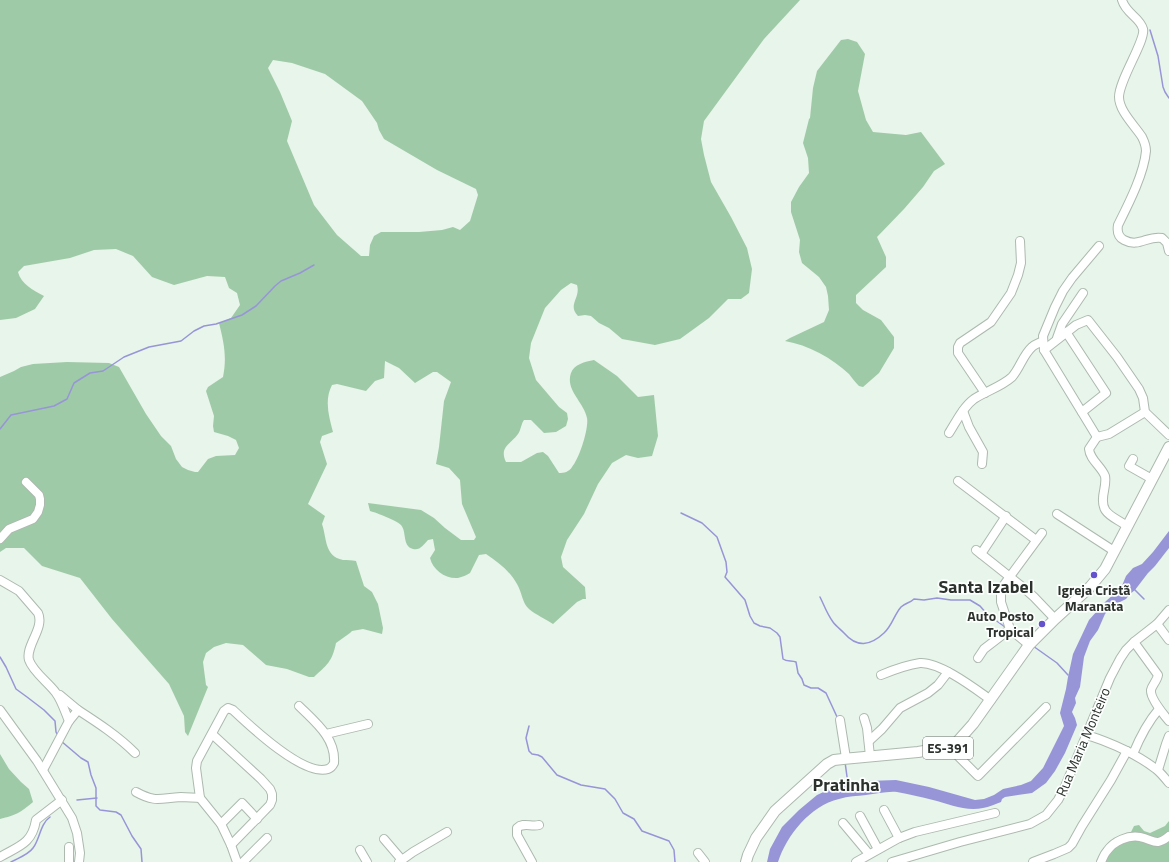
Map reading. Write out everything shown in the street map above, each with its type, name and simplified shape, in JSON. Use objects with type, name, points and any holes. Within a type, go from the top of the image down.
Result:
[{"type":"main road","name":"ES-391","points":[[745,862],[756,838],[775,811],[827,764],[834,760],[846,758],[918,752],[950,747],[964,736],[991,700],[1028,645],[1100,577],[1169,447]]},
{"type":"street","points":[[1122,0],[1127,10],[1141,24],[1144,35],[1124,79],[1119,100],[1124,112],[1142,137],[1146,150],[1139,178],[1117,229],[1122,239],[1132,243],[1162,238],[1167,243],[1169,251]]},
{"type":"street","points":[[985,393],[958,353],[958,347],[960,343],[991,322],[1010,293],[1017,280],[1020,269],[1020,241]]},
{"type":"street","points":[[1097,437],[1044,350],[1043,336],[1054,307],[1063,291],[1099,246]]},
{"type":"street","points":[[1057,339],[1062,324],[1083,293]]},
{"type":"street","points":[[1044,350],[1076,324],[1088,320],[1117,357],[1139,389],[1143,398],[1145,412],[1169,435]]},
{"type":"street","points":[[1066,332],[1106,393],[1082,412]]},
{"type":"street","points":[[949,433],[968,404],[1011,378],[1017,371],[1029,350],[1043,341]]},
{"type":"street","points":[[963,411],[983,452],[984,455],[982,464]]},
{"type":"street","points":[[1127,526],[1104,510],[1102,503],[1105,477],[1091,456],[1089,449],[1097,437],[1109,434],[1145,412]]},
{"type":"street","points":[[1133,459],[1129,466],[1152,479]]},
{"type":"street","points":[[958,481],[1036,540]]},
{"type":"street","points":[[0,539],[9,530],[33,519],[38,512],[40,504],[39,495],[26,482]]},
{"type":"street","points":[[1057,514],[1112,555]]},
{"type":"street","points":[[1006,516],[979,552],[1034,597],[1054,619]]},
{"type":"street","points":[[1028,645],[1010,629],[1000,596],[1003,586],[1042,533]]},
{"type":"street","points":[[0,580],[19,591],[40,616],[40,622],[29,653],[30,661],[33,667],[60,698],[69,721]]},
{"type":"street","name":"Rua Maria Monteiro","points":[[892,862],[960,842],[1016,829],[1040,820],[1046,815],[1058,800],[1064,789],[1110,678],[1120,659],[1134,642],[1159,622],[1169,610]]},
{"type":"street","points":[[1159,622],[1169,640]]},
{"type":"street","points":[[978,658],[984,649],[1010,629]]},
{"type":"street","points":[[1134,642],[1158,675],[1158,678],[1151,690],[1151,694],[1159,709],[1169,721]]},
{"type":"street","points":[[881,675],[902,667],[920,663],[932,665],[948,672],[991,700]]},
{"type":"street","points":[[869,741],[882,729],[900,708],[928,693],[938,685],[948,672]]},
{"type":"street","points":[[55,692],[78,710],[103,726],[130,748],[135,754]]},
{"type":"street","points":[[237,862],[221,824],[200,798],[196,768],[197,761],[224,711],[231,708],[275,747],[315,769],[328,769],[334,763],[333,749],[330,741],[326,734],[299,706]]},
{"type":"street","points":[[950,747],[978,776],[1046,707]]},
{"type":"street","points":[[1033,862],[1068,848],[1072,844],[1111,780],[1130,753],[1150,720],[1159,709]]},
{"type":"street","points":[[0,710],[43,770],[72,818],[77,833],[80,853],[79,862]]},
{"type":"street","points":[[43,770],[69,721],[78,710]]},
{"type":"street","points":[[864,718],[869,741],[870,756]]},
{"type":"street","points":[[840,720],[846,758]]},
{"type":"street","points":[[326,734],[368,724]]},
{"type":"street","points":[[212,734],[261,779],[270,789],[272,794],[270,805],[231,845]]},
{"type":"street","points":[[1087,735],[1130,753],[1158,770],[1169,783]]},
{"type":"street","points":[[1158,770],[1169,736]]},
{"type":"street","points":[[136,792],[152,799],[181,797],[200,798]]},
{"type":"street","points":[[0,857],[27,842],[34,830],[36,820],[62,800]]},
{"type":"street","points":[[221,824],[242,802],[257,819]]},
{"type":"street","points":[[884,810],[899,838]]},
{"type":"street","points":[[856,862],[899,838],[915,832],[995,813]]},
{"type":"street","points":[[860,816],[878,849]]},
{"type":"street","points":[[843,823],[868,854]]},
{"type":"street","points":[[532,862],[517,835],[517,828],[520,825],[539,825]]},
{"type":"street","points":[[384,839],[400,861],[447,832]]},
{"type":"street","points":[[1101,862],[1106,851],[1120,840],[1140,837],[1155,843],[1163,841],[1169,836]]},
{"type":"street","points":[[243,862],[267,838]]},
{"type":"street","points":[[67,861],[69,847]]},
{"type":"street","points":[[360,850],[367,862]]},
{"type":"street","points":[[698,853],[705,862]]},
{"type":"green space","points":[[0,0],[800,0],[764,39],[704,121],[701,139],[711,182],[747,248],[752,269],[749,293],[741,299],[728,299],[709,318],[680,339],[655,345],[622,339],[591,316],[578,316],[574,308],[578,290],[577,285],[571,283],[561,290],[545,308],[531,343],[529,358],[536,380],[559,407],[567,413],[568,419],[566,426],[556,432],[544,433],[531,420],[524,420],[518,434],[506,446],[504,457],[506,462],[521,462],[537,453],[543,452],[548,456],[559,473],[566,472],[571,469],[575,463],[585,436],[587,418],[571,385],[571,373],[577,365],[594,360],[617,376],[638,397],[654,395],[658,436],[652,456],[638,458],[626,455],[612,463],[598,484],[584,514],[567,540],[561,557],[563,567],[585,587],[586,599],[577,602],[553,624],[527,607],[519,587],[511,575],[486,554],[479,555],[469,574],[458,578],[449,577],[437,570],[430,558],[435,550],[433,539],[428,540],[420,548],[413,549],[407,545],[403,528],[399,523],[370,511],[368,503],[421,510],[434,518],[461,540],[474,540],[476,537],[462,504],[460,480],[449,468],[436,464],[444,401],[451,382],[437,372],[433,372],[415,383],[399,368],[385,361],[384,378],[375,381],[366,391],[337,384],[332,385],[328,397],[328,403],[333,432],[322,436],[320,442],[327,464],[308,504],[325,516],[322,524],[327,546],[332,555],[343,560],[356,561],[364,586],[372,592],[378,604],[383,628],[382,634],[363,629],[352,631],[336,643],[333,655],[328,663],[314,677],[309,677],[287,669],[266,665],[243,645],[226,643],[214,647],[206,653],[203,662],[206,685],[208,687],[188,736],[185,732],[184,716],[169,684],[112,619],[80,578],[42,566],[24,548],[6,548],[0,552],[0,377],[21,367],[33,364],[67,362],[109,363],[119,367],[146,414],[161,436],[171,446],[176,459],[182,467],[198,472],[208,459],[216,456],[235,455],[239,448],[236,440],[214,432],[214,416],[206,391],[208,387],[223,377],[225,363],[219,323],[231,318],[240,305],[237,293],[229,288],[225,277],[207,276],[174,285],[152,277],[133,256],[116,249],[94,250],[70,258],[24,266],[18,272],[22,280],[28,286],[44,296],[35,309],[16,318],[0,320]],"holes":[[[273,60],[292,63],[325,74],[362,101],[377,123],[384,139],[437,170],[476,189],[478,195],[470,221],[460,230],[453,227],[442,230],[419,232],[381,232],[374,236],[370,245],[369,256],[361,256],[337,235],[314,205],[287,141],[292,121],[268,68]]]},
{"type":"green space","points":[[848,39],[857,42],[865,54],[858,91],[866,120],[873,132],[906,135],[921,132],[945,164],[934,171],[923,187],[904,209],[877,237],[886,257],[886,267],[856,295],[856,303],[863,310],[881,320],[894,337],[894,348],[879,373],[863,387],[859,386],[842,368],[819,353],[785,341],[824,322],[829,310],[826,287],[819,277],[802,263],[799,252],[800,240],[791,212],[791,202],[809,173],[808,158],[803,143],[810,118],[813,88],[817,71],[841,40]]},
{"type":"green space","points":[[0,754],[9,769],[29,789],[33,802],[18,813],[0,819]]},
{"type":"green space","points":[[1169,821],[1169,862],[1105,862],[1103,856],[1105,848],[1110,841],[1131,832],[1134,826],[1139,825],[1144,831],[1150,833],[1165,826]]},
{"type":"water","points":[[1169,531],[1169,548],[1135,590],[1126,599],[1112,606],[1105,614],[1098,630],[1090,641],[1084,657],[1080,687],[1075,698],[1076,703],[1072,712],[1077,725],[1065,753],[1046,783],[1032,793],[1005,797],[1001,802],[977,809],[958,807],[897,792],[885,792],[842,798],[818,808],[809,815],[787,842],[778,862],[767,862],[770,849],[782,827],[817,795],[842,785],[868,781],[896,780],[929,787],[975,800],[984,799],[1003,789],[1031,781],[1043,768],[1064,726],[1060,713],[1073,654],[1089,620],[1106,601],[1121,588],[1126,576],[1133,568],[1142,564]]},
{"type":"waterway","points":[[1150,30],[1158,56],[1163,87],[1169,98]]},
{"type":"waterway","points":[[0,429],[11,415],[54,406],[67,399],[74,383],[90,373],[103,371],[124,357],[149,347],[181,341],[194,331],[204,326],[216,324],[242,315],[256,306],[281,281],[314,265]]},
{"type":"waterway","points":[[681,513],[702,523],[717,537],[726,562],[727,572],[725,577],[745,600],[754,623],[770,628],[777,633],[780,637],[783,659],[796,662],[798,673],[804,685],[811,688],[818,688],[826,693],[838,719]]},
{"type":"waterway","points":[[1134,589],[1144,599]]},
{"type":"waterway","points":[[820,597],[827,613],[834,623],[849,638],[864,644],[874,641],[884,633],[901,607],[914,599],[924,600],[937,598],[970,600],[980,606],[987,614],[1005,627]]},
{"type":"waterway","points":[[1033,646],[1057,663],[1068,675]]},
{"type":"waterway","points":[[0,657],[16,689],[44,710],[55,721],[58,736]]},
{"type":"waterway","points":[[529,726],[526,738],[529,751],[532,754],[542,757],[557,775],[581,785],[605,789],[615,799],[623,813],[634,819],[642,831],[669,841],[674,850],[675,862]]},
{"type":"waterway","points":[[61,741],[88,762],[96,788],[96,806],[100,810],[116,812],[121,815],[141,849],[142,862]]},
{"type":"waterway","points":[[845,762],[848,784]]},
{"type":"waterway","points":[[77,800],[97,798]]},
{"type":"waterway","points":[[11,862],[31,850],[44,824],[50,817]]},
{"type":"place","name":"Igreja Cristã Maranata","points":[[1094,575]]},
{"type":"place","name":"Auto Posto Tropical","points":[[1042,624]]},
{"type":"district","name":"Santa Izabel","points":[[986,587]]},
{"type":"district","name":"Pratinha","points":[[846,785]]}]
